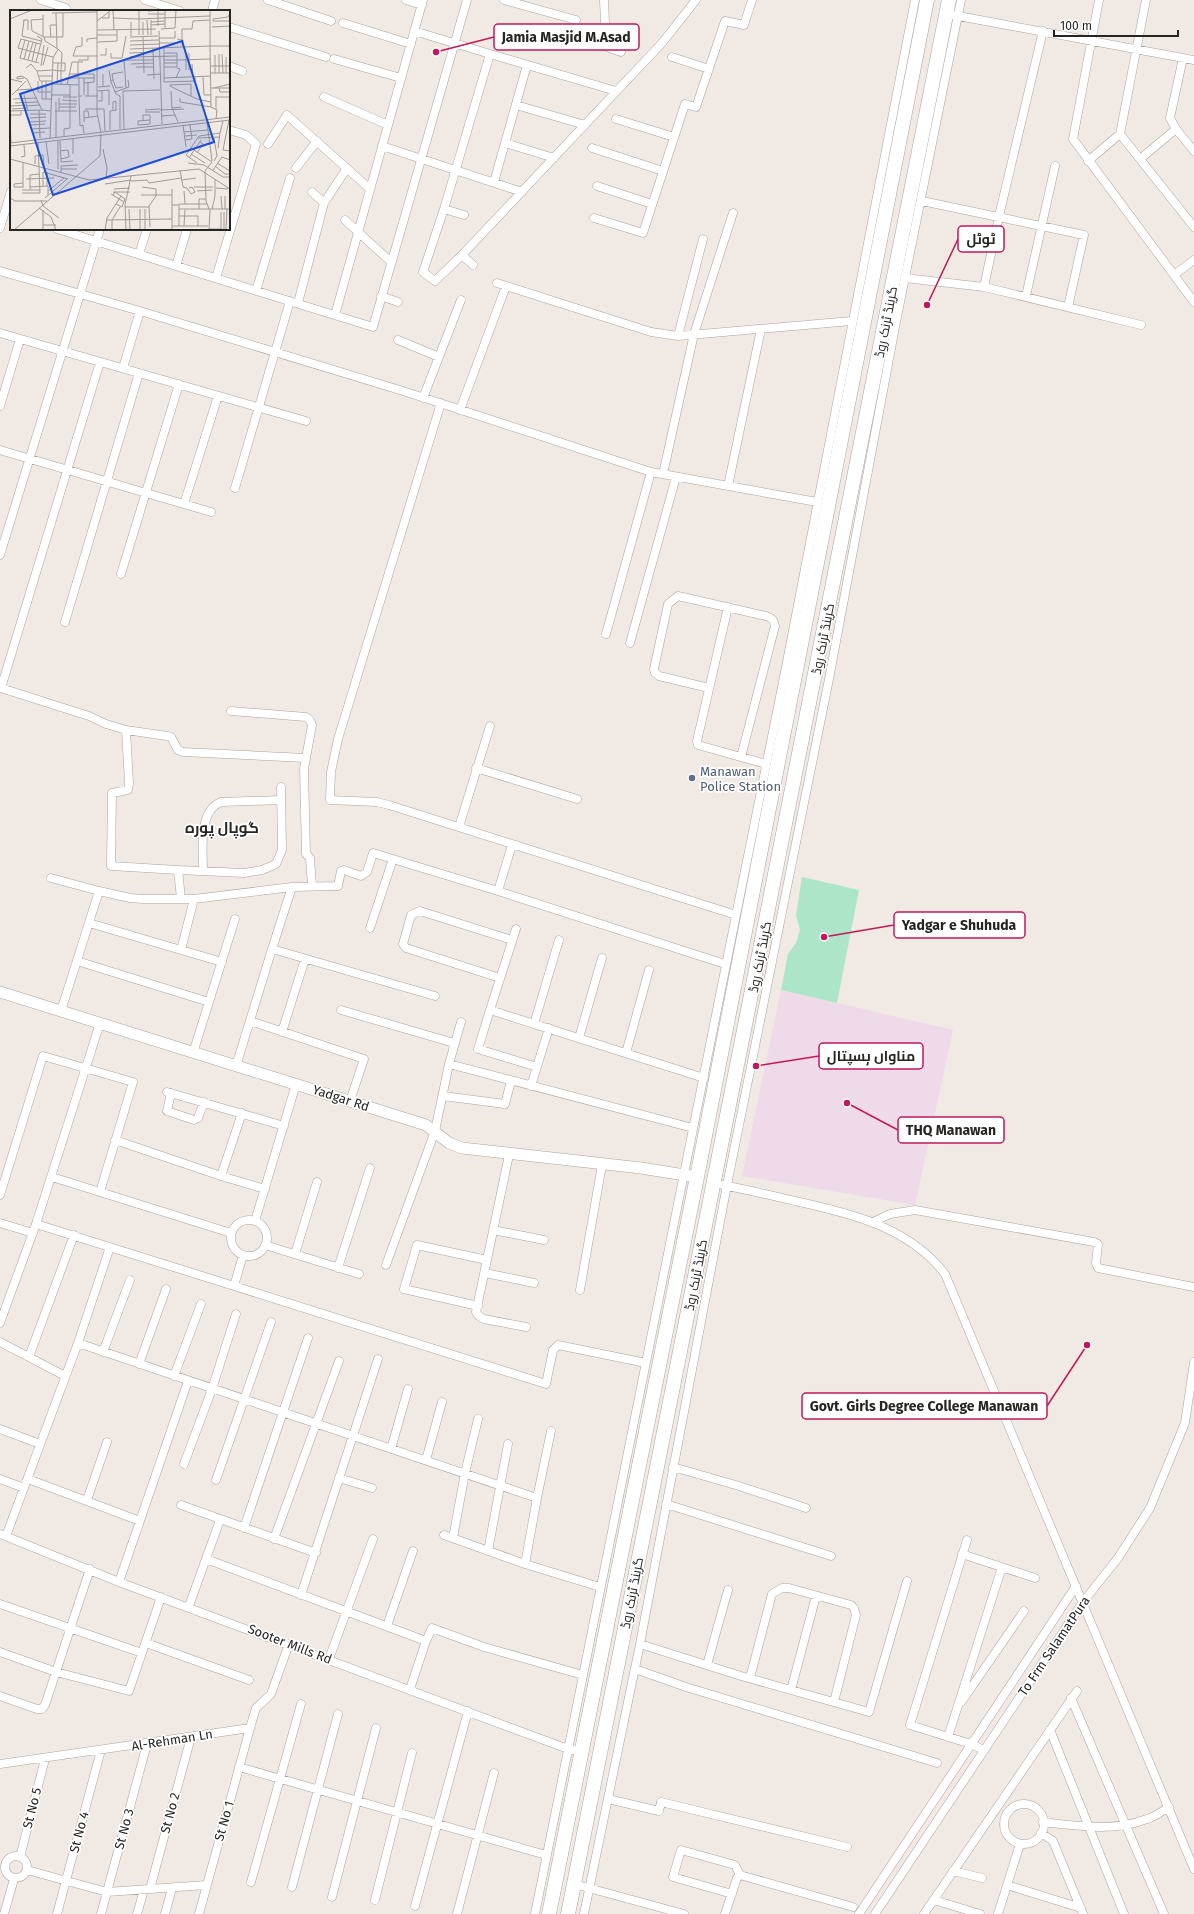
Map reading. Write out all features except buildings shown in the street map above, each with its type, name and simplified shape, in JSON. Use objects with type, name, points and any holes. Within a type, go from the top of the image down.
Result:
[{"type":"highway","name":"گرینڈ ٹرنک روڈ","points":[[549,1914],[573,1798],[575,1750],[691,1176],[747,925],[927,0]]},
{"type":"highway","name":"گرینڈ ٹرنک روڈ","points":[[568,1914],[738,1101],[766,928],[798,797],[890,326],[901,282],[951,10]]},
{"type":"highway","points":[[747,925],[766,928]]},
{"type":"highway","points":[[573,1798],[591,1800]]},
{"type":"street","points":[[41,0],[66,6]]},
{"type":"street","points":[[145,0],[177,10]]},
{"type":"street","points":[[212,10],[215,0]]},
{"type":"street","points":[[268,0],[331,20]]},
{"type":"street","points":[[335,315],[422,2],[406,0]]},
{"type":"street","points":[[61,230],[373,327],[467,0]]},
{"type":"street","points":[[504,0],[576,20]]},
{"type":"street","points":[[604,0],[606,45]]},
{"type":"street","points":[[490,54],[456,170],[423,272],[435,281],[462,255],[671,34],[696,0]]},
{"type":"street","points":[[594,218],[643,233],[685,104],[696,107],[725,21],[744,25],[752,0]]},
{"type":"street","points":[[535,1914],[546,1855],[575,1750],[583,1675],[646,1363],[691,1176],[693,1128],[766,764],[915,0]]},
{"type":"street","points":[[961,0],[951,10],[922,201],[901,282],[984,287],[1141,325]]},
{"type":"street","points":[[1099,0],[1073,139],[1194,302]]},
{"type":"street","points":[[1088,161],[1120,134],[1146,0]]},
{"type":"street","points":[[951,10],[1091,41],[1194,60]]},
{"type":"street","points":[[343,23],[411,44]]},
{"type":"street","points":[[230,27],[401,78]]},
{"type":"street","points":[[414,31],[616,91]]},
{"type":"street","points":[[984,287],[998,216],[1043,31]]},
{"type":"street","points":[[575,36],[606,45],[621,52]]},
{"type":"street","points":[[672,57],[709,69]]},
{"type":"street","points":[[1183,58],[1170,118],[1176,129],[1194,151]]},
{"type":"street","points":[[494,182],[528,65]]},
{"type":"street","points":[[230,66],[242,71]]},
{"type":"street","points":[[324,97],[388,125]]},
{"type":"street","points":[[516,105],[585,125]]},
{"type":"street","points":[[268,144],[287,115],[370,189]]},
{"type":"street","points":[[616,120],[674,137]]},
{"type":"street","points":[[1140,159],[1176,129]]},
{"type":"street","points":[[216,278],[256,144],[246,135],[230,130]]},
{"type":"street","points":[[1120,134],[1194,228]]},
{"type":"street","points":[[296,168],[317,141]]},
{"type":"street","points":[[505,143],[554,158]]},
{"type":"street","points":[[382,146],[522,192]]},
{"type":"street","points":[[592,148],[663,172]]},
{"type":"street","points":[[1026,296],[1055,166]]},
{"type":"street","points":[[235,488],[275,353],[294,302],[324,203],[347,168]]},
{"type":"street","points":[[256,291],[290,178]]},
{"type":"street","points":[[597,186],[652,204]]},
{"type":"street","points":[[312,192],[324,203]]},
{"type":"street","points":[[0,228],[8,214],[10,199]]},
{"type":"street","points":[[922,201],[1084,235],[1068,307]]},
{"type":"street","points":[[444,209],[464,215]]},
{"type":"street","points":[[663,474],[694,334],[733,213]]},
{"type":"street","points":[[345,220],[391,262]]},
{"type":"street","points":[[0,555],[100,230]]},
{"type":"street","points":[[139,254],[147,230]]},
{"type":"street","points":[[176,266],[187,230]]},
{"type":"street","points":[[678,336],[703,239]]},
{"type":"street","points":[[462,255],[473,265]]},
{"type":"street","points":[[1174,275],[1194,260]]},
{"type":"street","points":[[0,271],[140,311],[441,403],[651,472],[817,502]]},
{"type":"street","points":[[497,283],[650,332],[678,336],[852,321]]},
{"type":"street","points":[[460,410],[506,286]]},
{"type":"street","points":[[381,296],[398,302]]},
{"type":"street","points":[[423,398],[461,300]]},
{"type":"street","points":[[123,368],[140,311]]},
{"type":"street","points":[[728,486],[761,329]]},
{"type":"street","points":[[0,333],[306,421]]},
{"type":"street","points":[[0,406],[20,339]]},
{"type":"street","points":[[398,340],[439,357]]},
{"type":"street","points":[[100,362],[1,688],[126,730],[172,737],[178,750],[183,752],[305,758]]},
{"type":"street","points":[[65,622],[139,373]]},
{"type":"street","points":[[122,574],[179,384]]},
{"type":"street","points":[[184,504],[218,396]]},
{"type":"street","points":[[441,403],[338,739],[331,772],[330,800],[377,802],[736,915]]},
{"type":"street","points":[[0,450],[211,512]]},
{"type":"street","points":[[606,634],[651,472]]},
{"type":"street","points":[[630,643],[676,477]]},
{"type":"street","points":[[709,688],[659,676],[655,673],[654,669],[667,607],[672,599],[681,595],[770,617],[774,622],[775,626],[741,757]]},
{"type":"street","points":[[728,607],[697,741],[698,745],[766,764]]},
{"type":"street","points":[[231,711],[306,717],[310,720],[312,725],[304,769],[306,854],[310,858],[312,886]]},
{"type":"street","points":[[458,827],[490,726]]},
{"type":"street","points":[[126,730],[129,783],[128,790],[112,793],[111,866],[244,873],[262,870],[276,864],[282,850],[281,787]]},
{"type":"street","points":[[476,768],[577,799]]},
{"type":"street","points":[[738,1101],[798,797]]},
{"type":"street","points":[[203,870],[204,831],[209,811],[215,805],[221,802],[281,800]]},
{"type":"street","points":[[498,891],[512,844]]},
{"type":"street","points":[[51,878],[130,898],[194,899],[292,887],[338,886],[341,871],[344,870],[361,876],[367,872],[373,853],[498,891],[726,964]]},
{"type":"street","points":[[370,928],[393,859]]},
{"type":"street","points":[[178,870],[180,898]]},
{"type":"street","points":[[236,1066],[292,887]]},
{"type":"street","points":[[61,1011],[99,891]]},
{"type":"street","points":[[181,950],[194,899]]},
{"type":"street","points":[[500,978],[406,948],[403,944],[411,915],[420,911],[512,940]]},
{"type":"street","points":[[194,1052],[235,919]]},
{"type":"street","points":[[89,923],[222,962]]},
{"type":"street","points":[[516,929],[478,1050],[537,1067]]},
{"type":"street","points":[[534,1024],[559,940]]},
{"type":"street","points":[[272,948],[435,996]]},
{"type":"street","points":[[282,1032],[305,958]]},
{"type":"street","points":[[579,1038],[602,958]]},
{"type":"street","points":[[77,961],[209,1002]]},
{"type":"street","points":[[626,1053],[649,970]]},
{"type":"street","name":"Yadgar Rd","points":[[0,992],[350,1100],[426,1125],[449,1143],[462,1148],[509,1155],[641,1168],[691,1176]]},
{"type":"street","points":[[341,1010],[454,1043]]},
{"type":"street","points":[[490,1010],[704,1078]]},
{"type":"street","points":[[250,1021],[364,1059],[350,1100]]},
{"type":"street","points":[[386,1265],[435,1131],[449,1064],[460,1022]]},
{"type":"street","points":[[0,1323],[52,1177],[100,1024]]},
{"type":"street","points":[[531,1086],[550,1028]]},
{"type":"street","points":[[0,1195],[43,1056],[133,1082],[100,1192]]},
{"type":"street","points":[[449,1064],[693,1128]]},
{"type":"street","points":[[443,1096],[505,1104],[511,1081]]},
{"type":"street","points":[[255,1221],[296,1084]]},
{"type":"street","points":[[204,1102],[198,1118],[194,1120],[167,1111],[169,1092],[204,1102],[242,1113],[284,1126]]},
{"type":"street","points":[[221,1176],[242,1113]]},
{"type":"street","points":[[115,1140],[221,1176],[265,1189]]},
{"type":"street","points":[[509,1155],[476,1312],[484,1319],[526,1327]]},
{"type":"street","points":[[580,1290],[602,1165]]},
{"type":"street","points":[[338,1268],[370,1168]]},
{"type":"street","points":[[52,1177],[231,1233]]},
{"type":"street","points":[[295,1254],[317,1182]]},
{"type":"street","points":[[584,1914],[640,1644],[673,1467],[720,1184],[833,1210],[873,1222],[902,1236],[927,1254],[945,1274],[1194,1869]]},
{"type":"street","points":[[873,1222],[890,1214],[915,1210],[1094,1242],[1098,1244],[1099,1247],[1096,1263],[1098,1268],[1194,1287]]},
{"type":"street","points":[[243,1220],[255,1221],[260,1224],[266,1234],[265,1245],[262,1250],[254,1256],[243,1255],[238,1253],[231,1244],[231,1233],[238,1223],[243,1220]]},
{"type":"street","points":[[0,1223],[33,1233]]},
{"type":"street","points":[[36,1224],[546,1384],[553,1350],[558,1345],[646,1363]]},
{"type":"street","points":[[494,1230],[544,1240]]},
{"type":"street","points":[[29,1357],[74,1236]]},
{"type":"street","points":[[265,1245],[359,1274]]},
{"type":"street","points":[[478,1306],[404,1289],[417,1245],[487,1260]]},
{"type":"street","points":[[3,1535],[28,1479],[78,1343],[110,1247]]},
{"type":"street","points":[[234,1286],[243,1255]]},
{"type":"street","points":[[484,1273],[534,1283]]},
{"type":"street","points":[[103,1352],[130,1280]]},
{"type":"street","points":[[139,1364],[166,1289]]},
{"type":"street","points":[[174,1376],[201,1304]]},
{"type":"street","points":[[184,1464],[212,1389],[236,1314]]},
{"type":"street","points":[[216,1480],[246,1400],[271,1322]]},
{"type":"street","points":[[244,1528],[308,1338]]},
{"type":"street","points":[[0,1342],[65,1376]]},
{"type":"street","points":[[78,1343],[537,1498]]},
{"type":"street","points":[[301,1595],[316,1553],[378,1359]]},
{"type":"street","points":[[274,1539],[339,1361]]},
{"type":"street","name":"To Frm SalamatPura","points":[[875,1914],[1083,1602],[1118,1558],[1150,1508],[1185,1423],[1194,1362]]},
{"type":"street","points":[[120,1582],[188,1380]]},
{"type":"street","points":[[391,1449],[408,1389]]},
{"type":"street","points":[[426,1460],[442,1402]]},
{"type":"street","points":[[453,1538],[464,1474],[478,1419]]},
{"type":"street","points":[[0,1429],[40,1444]]},
{"type":"street","points":[[525,1564],[551,1431]]},
{"type":"street","points":[[87,1500],[107,1442]]},
{"type":"street","points":[[488,1551],[508,1444]]},
{"type":"street","points":[[673,1467],[739,1486],[806,1508]]},
{"type":"street","points":[[339,1478],[372,1488]]},
{"type":"street","points":[[0,1479],[24,1488]]},
{"type":"street","points":[[28,1479],[140,1521]]},
{"type":"street","points":[[666,1504],[831,1556]]},
{"type":"street","points":[[181,1505],[316,1553]]},
{"type":"street","points":[[189,1606],[220,1520]]},
{"type":"street","name":"Sooter Mills Rd","points":[[3,1535],[120,1582],[189,1606],[575,1750]]},
{"type":"street","points":[[444,1535],[525,1564],[600,1587]]},
{"type":"street","points":[[329,1659],[373,1539]]},
{"type":"street","points":[[967,1540],[910,1725],[972,1744],[984,1750]]},
{"type":"street","points":[[387,1626],[413,1551]]},
{"type":"street","points":[[962,1554],[1035,1578]]},
{"type":"street","points":[[206,1559],[426,1641]]},
{"type":"street","points":[[948,1737],[1002,1567]]},
{"type":"street","points":[[0,1696],[37,1709],[42,1709],[45,1705],[90,1570]]},
{"type":"street","points":[[640,1644],[750,1678],[870,1712],[907,1581]]},
{"type":"street","points":[[859,1914],[1076,1586]]},
{"type":"street","points":[[750,1678],[772,1594],[782,1588],[789,1588],[851,1605],[856,1611],[856,1615],[834,1702]]},
{"type":"street","points":[[707,1665],[728,1590]]},
{"type":"street","points":[[791,1690],[816,1596]]},
{"type":"street","points":[[0,1652],[56,1672],[129,1691],[161,1597]]},
{"type":"street","points":[[0,1604],[142,1653]]},
{"type":"street","points":[[957,1708],[1024,1611]]},
{"type":"street","points":[[410,1689],[426,1641],[432,1628],[484,1647],[583,1675]]},
{"type":"street","points":[[146,1643],[249,1680]]},
{"type":"street","points":[[250,1728],[256,1708],[271,1694],[289,1644]]},
{"type":"street","points":[[635,1669],[686,1687],[937,1763]]},
{"type":"street","points":[[924,1914],[1077,1691]]},
{"type":"street","points":[[1071,1698],[1164,1914]]},
{"type":"street","points":[[252,1882],[301,1704]]},
{"type":"street","points":[[415,1906],[468,1711]]},
{"type":"street","points":[[292,1886],[338,1714]]},
{"type":"street","name":"Al-Rehman Ln","points":[[0,1764],[45,1759],[250,1728]]},
{"type":"street","name":"St No 1","points":[[199,1914],[250,1728]]},
{"type":"street","points":[[332,1897],[376,1728]]},
{"type":"street","points":[[1050,1730],[1124,1914]]},
{"type":"street","name":"St No 2","points":[[137,1914],[147,1889],[191,1737]]},
{"type":"street","name":"St No 3","points":[[101,1914],[146,1744]]},
{"type":"street","name":"St No 4","points":[[57,1914],[101,1750]]},
{"type":"street","points":[[375,1900],[412,1753]]},
{"type":"street","name":"St No 5","points":[[20,1856],[45,1759]]},
{"type":"street","points":[[239,1767],[546,1855]]},
{"type":"street","points":[[457,1914],[494,1773]]},
{"type":"street","points":[[608,1800],[659,1811],[661,1802],[846,1847]]},
{"type":"street","points":[[1026,1804],[1036,1808],[1043,1822],[1041,1833],[1034,1841],[1020,1844],[1010,1839],[1004,1829],[1007,1813],[1015,1806],[1026,1804]]},
{"type":"street","points":[[997,1806],[1007,1813]]},
{"type":"street","points":[[1043,1822],[1090,1828],[1126,1825],[1148,1819],[1169,1807]]},
{"type":"street","points":[[1041,1833],[1053,1842],[1082,1911]]},
{"type":"street","points":[[998,1914],[1020,1844]]},
{"type":"street","points":[[732,1894],[673,1877],[681,1850],[735,1865],[740,1875],[853,1908]]},
{"type":"street","points":[[12,1856],[20,1856],[25,1860],[27,1870],[24,1876],[14,1879],[7,1875],[2,1864],[12,1856]]},
{"type":"street","points":[[27,1870],[106,1892],[206,1885]]},
{"type":"street","points":[[953,1871],[982,1878]]},
{"type":"street","points":[[725,1914],[737,1878],[740,1875]]},
{"type":"street","points":[[4,1914],[14,1879]]},
{"type":"street","points":[[574,1884],[590,1887],[684,1914]]},
{"type":"street","points":[[1007,1885],[1082,1911]]},
{"type":"street","points":[[165,1914],[172,1888]]},
{"type":"street","points":[[934,1900],[980,1914]]},
{"type":"shaded area","points":[[781,990],[953,1030],[915,1205],[742,1176]]},
{"type":"green space","points":[[802,877],[859,890],[837,1003],[781,990],[788,954],[796,943],[800,930],[796,915]]},
{"type":"place","name":"Jamia Masjid M.Asad","points":[[436,52]]},
{"type":"place","name":"ٹوٹل","points":[[927,305]]},
{"type":"place","name":"Manawan Police Station","points":[[692,778]]},
{"type":"place","name":"Yadgar e Shuhuda","points":[[824,937]]},
{"type":"place","name":"مناواں ہسپتال","points":[[756,1066]]},
{"type":"place","name":"THQ Manawan","points":[[847,1103]]},
{"type":"place","name":"Govt. Girls Degree College Manawan","points":[[1087,1345]]},
{"type":"district","name":"گوپال پورہ","points":[[222,828]]}]
